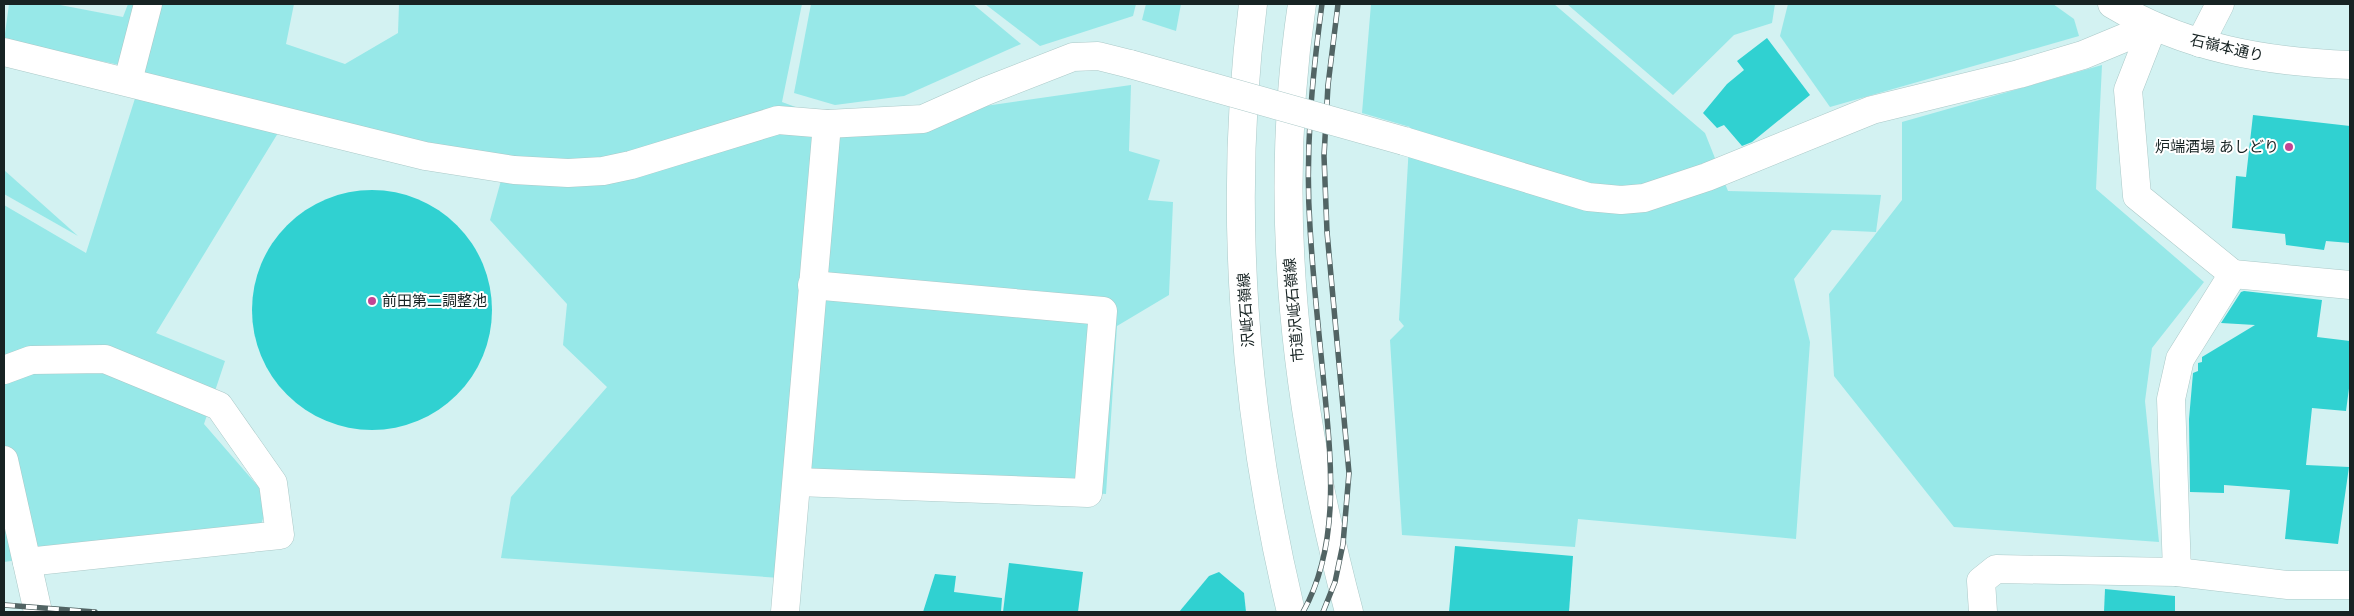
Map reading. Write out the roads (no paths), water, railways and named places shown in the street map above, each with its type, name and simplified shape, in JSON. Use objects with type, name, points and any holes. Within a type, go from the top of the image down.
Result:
[{"type":"street","points":[[128,81],[148,4]]},
{"type":"street","name":"沢岻石嶺線","points":[[1253,4],[1247,62],[1242,165],[1244,283],[1258,434],[1276,542],[1292,612]]},
{"type":"street","name":"市道沢岻石嶺線","points":[[1302,4],[1291,92],[1287,177],[1290,283],[1305,411],[1326,519],[1349,612]]},
{"type":"street","points":[[2200,43],[2220,4]]},
{"type":"street","points":[[4,52],[128,81],[426,156],[514,170],[568,173],[603,171],[631,165],[778,120],[827,124],[923,119],[986,90],[1073,57],[1098,56],[1404,141],[1588,197],[1621,200],[1644,198],[1707,177],[1872,110],[2074,58],[2134,13]]},
{"type":"street","points":[[2134,13],[2128,90],[2137,196],[2233,274],[2350,285]]},
{"type":"street","name":"石嶺本通り","points":[[2134,13],[2175,36],[2242,54],[2288,61],[2350,65]]},
{"type":"street","points":[[785,612],[827,124]]},
{"type":"street","points":[[2177,572],[2172,398],[2180,359],[2233,274]]},
{"type":"street","points":[[797,482],[1088,493],[1102,330],[1103,311],[812,285]]},
{"type":"street","points":[[4,370],[31,360],[105,359],[219,406],[273,483],[280,535],[27,562]]},
{"type":"street","points":[[5,472],[38,612]]},
{"type":"street","points":[[1983,612],[1982,581],[1996,569],[2177,572],[2288,586],[2350,585]]},
{"type":"railway","points":[[1303,612],[1315,586],[1323,558],[1328,530],[1330,501],[1329,442],[1313,267],[1308,171],[1310,115],[1322,4]]},
{"type":"railway","points":[[1323,612],[1335,582],[1343,544],[1349,473],[1327,232],[1324,156],[1328,85],[1338,4]]},
{"type":"railway","points":[[4,605],[95,612]]},
{"type":"place","name":"炉端酒場 あしどり","points":[[2289,147]]},
{"type":"place","name":"前田第二調整池","points":[[372,301]]}]
